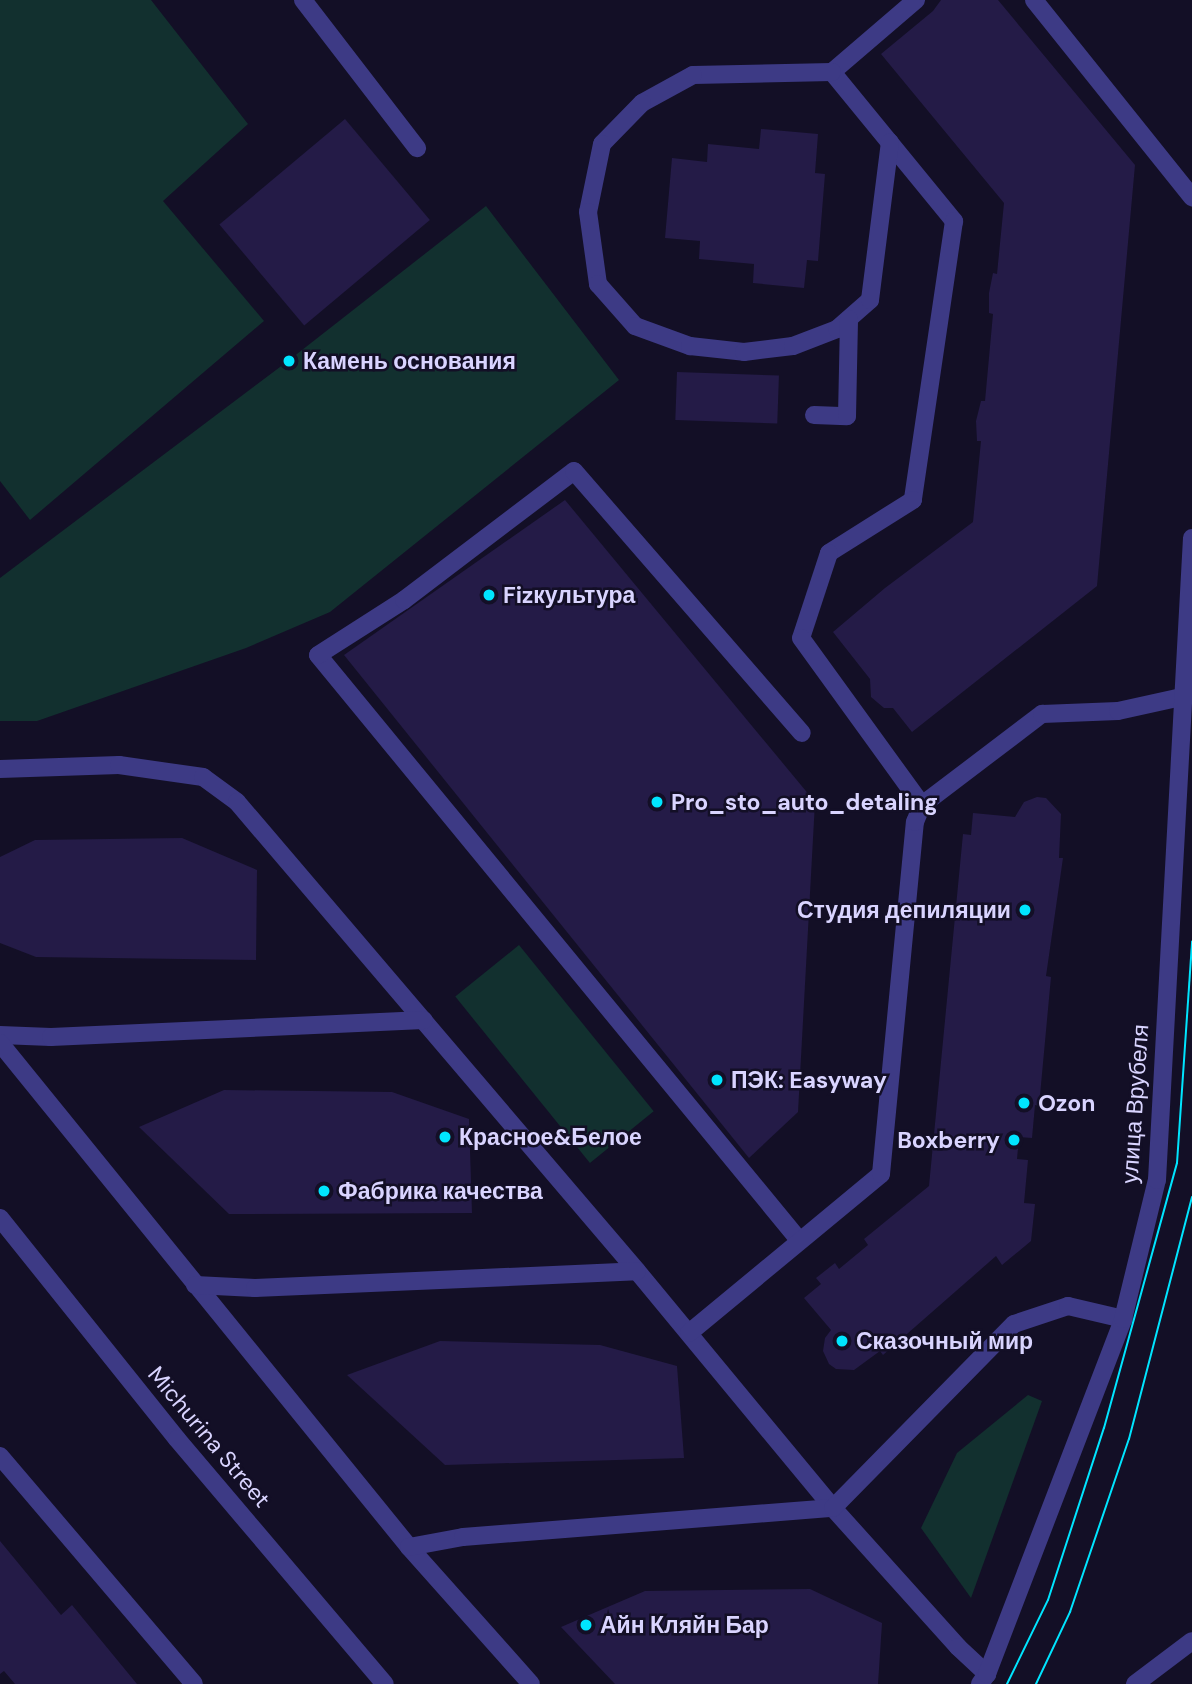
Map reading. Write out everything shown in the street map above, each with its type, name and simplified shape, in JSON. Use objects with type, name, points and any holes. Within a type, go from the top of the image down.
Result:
[{"type":"street","points":[[303,0],[417,148]]},
{"type":"street","points":[[890,142],[870,300],[837,329],[793,346],[744,352],[690,346],[635,326],[598,284],[588,212],[602,145],[642,103],[693,75],[832,72],[916,0]]},
{"type":"street","points":[[1034,0],[1192,197]]},
{"type":"street","points":[[832,72],[954,221],[913,500],[829,553],[801,638],[922,805]]},
{"type":"street","points":[[814,415],[847,416],[849,318]]},
{"type":"street","points":[[799,1240],[318,655],[404,600],[574,471],[802,733]]},
{"type":"street","name":"улица Врубеля","points":[[984,1679],[1123,1320],[1157,1181],[1181,697],[1192,538]]},
{"type":"street","points":[[689,1333],[881,1174],[915,822],[922,805],[1042,714],[1118,711],[1181,697]]},
{"type":"street","points":[[0,769],[118,765],[203,777],[237,802],[637,1271],[833,1508],[984,1679]]},
{"type":"street","points":[[0,1035],[51,1037],[424,1020]]},
{"type":"street","points":[[0,1043],[409,1547],[531,1684]]},
{"type":"street","name":"Michurina Street","points":[[0,1218],[177,1439],[385,1684]]},
{"type":"street","points":[[195,1285],[255,1288],[637,1271]]},
{"type":"street","points":[[409,1547],[463,1538],[833,1508],[1014,1324],[1068,1306],[1123,1320]]},
{"type":"street","points":[[0,1455],[194,1684]]},
{"type":"street","points":[[1135,1684],[1192,1641]]},
{"type":"green space","points":[[0,0],[151,0],[248,124],[163,201],[264,321],[30,520],[0,481]]},
{"type":"green space","points":[[486,206],[619,380],[330,612],[246,648],[37,721],[0,721],[0,578],[288,361]]},
{"type":"green space","points":[[519,945],[654,1111],[590,1163],[455,997]]},
{"type":"green space","points":[[1028,1395],[1042,1401],[971,1598],[921,1528],[957,1453]]},
{"type":"building","points":[[941,0],[998,0],[1135,165],[1097,586],[912,732],[893,708],[884,708],[871,697],[870,679],[833,632],[885,588],[973,522],[981,441],[977,441],[976,421],[981,401],[985,401],[993,314],[989,313],[989,293],[993,273],[997,274],[1004,203],[881,54],[933,11]]},
{"type":"building","points":[[345,119],[430,220],[304,326],[219,224]]},
{"type":"building","points":[[761,129],[818,134],[815,173],[825,174],[818,261],[807,260],[804,288],[753,283],[754,264],[699,259],[700,241],[665,238],[672,158],[707,162],[708,144],[759,149]]},
{"type":"building","points":[[677,372],[779,376],[777,424],[675,420]]},
{"type":"building","points":[[565,500],[815,802],[798,1112],[749,1158],[344,655]]},
{"type":"building","points":[[1037,797],[1046,798],[1061,814],[1059,858],[1063,858],[1046,976],[1051,977],[1039,1106],[1035,1105],[1032,1138],[1019,1137],[1017,1159],[1028,1160],[1024,1203],[1035,1204],[1031,1241],[1002,1265],[996,1256],[883,1355],[880,1351],[854,1370],[836,1369],[829,1364],[823,1351],[825,1338],[831,1330],[804,1298],[821,1284],[816,1278],[835,1263],[839,1269],[868,1245],[864,1239],[929,1186],[963,834],[971,835],[973,813],[1015,817],[1024,802]]},
{"type":"building","points":[[182,838],[257,870],[256,960],[36,957],[0,943],[0,857],[35,840]]},
{"type":"building","points":[[224,1090],[392,1092],[469,1119],[472,1213],[229,1214],[139,1127]]},
{"type":"building","points":[[440,1341],[600,1345],[677,1366],[684,1458],[445,1465],[347,1375]]},
{"type":"building","points":[[0,1541],[61,1615],[72,1605],[137,1684],[15,1684],[4,1671],[0,1674]]},
{"type":"building","points":[[810,1589],[882,1623],[878,1684],[615,1684],[561,1627],[645,1591]]},
{"type":"tram line","points":[[1007,1684],[1048,1600],[1104,1428],[1177,1163],[1192,942]]},
{"type":"tram line","points":[[1036,1684],[1070,1612],[1129,1439],[1192,1197]]},
{"type":"place","name":"Камень основания","points":[[289,361]]},
{"type":"place","name":"Fizкультура","points":[[489,595]]},
{"type":"place","name":"Pro_sto_auto_detaling","points":[[657,802]]},
{"type":"place","name":"Студия депиляции","points":[[1025,910]]},
{"type":"place","name":"ПЭК: Easyway","points":[[717,1080]]},
{"type":"place","name":"Ozon","points":[[1024,1103]]},
{"type":"place","name":"Красное&Белое","points":[[445,1137]]},
{"type":"place","name":"Boxberry","points":[[1014,1140]]},
{"type":"place","name":"Фабрика качества","points":[[324,1191]]},
{"type":"place","name":"Сказочный мир","points":[[842,1341]]},
{"type":"place","name":"Айн Кляйн Бар","points":[[586,1625]]}]
